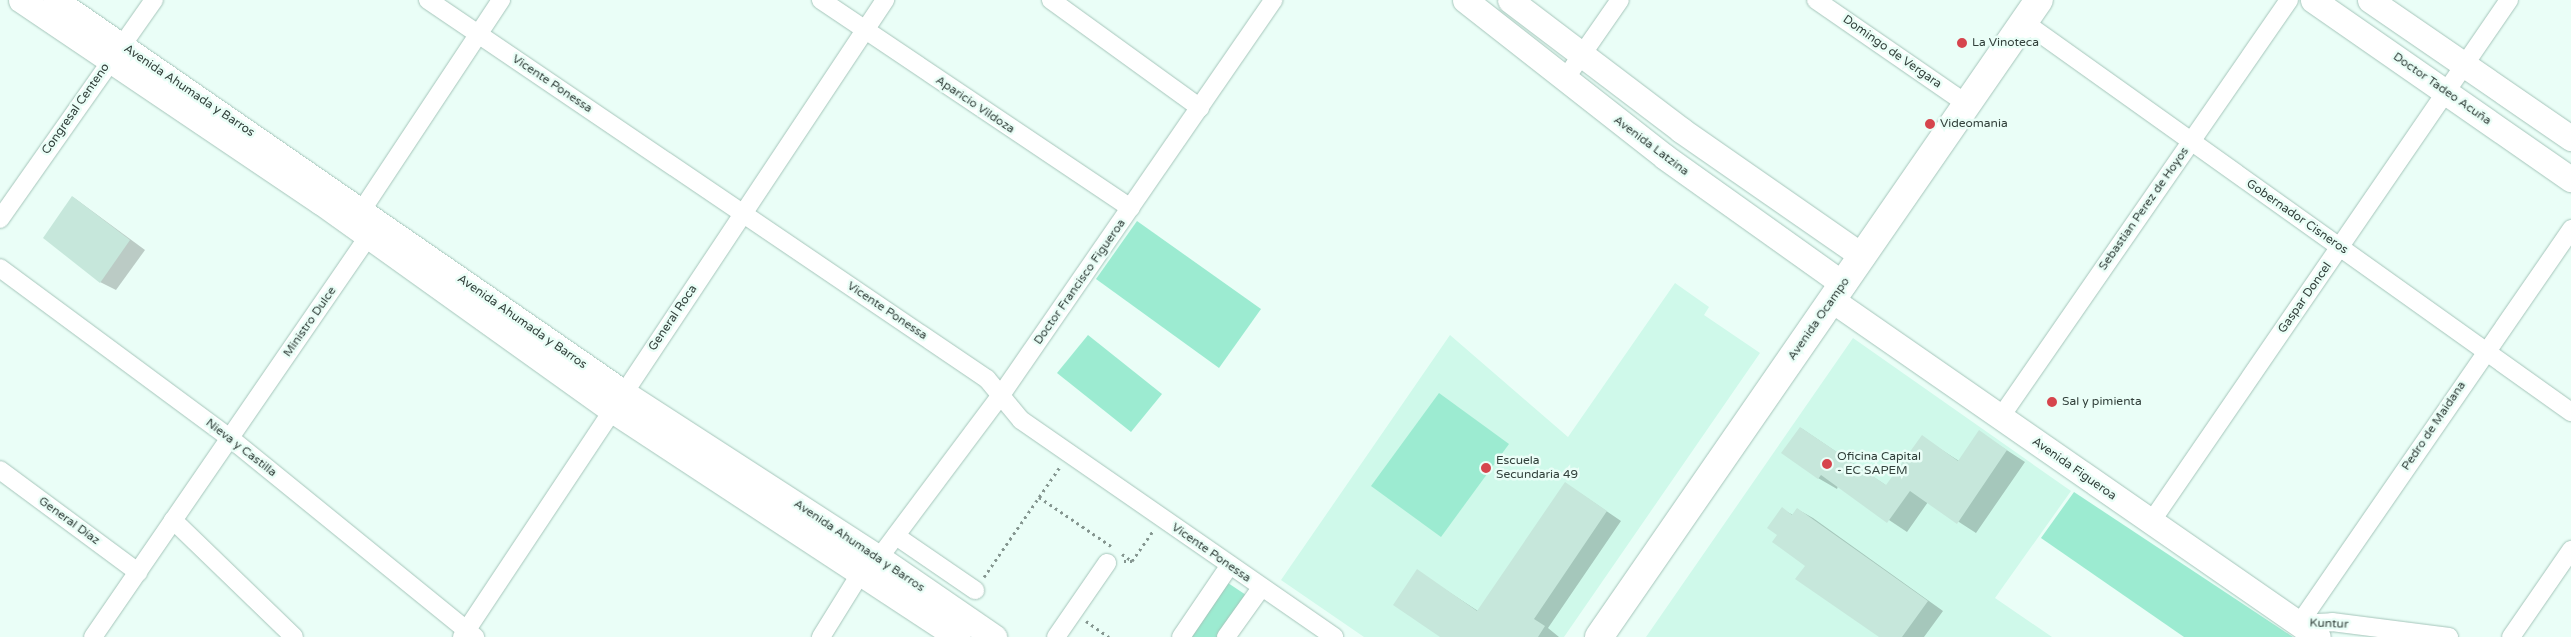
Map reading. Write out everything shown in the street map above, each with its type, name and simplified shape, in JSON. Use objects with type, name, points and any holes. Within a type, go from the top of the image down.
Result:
[{"type":"main road","name":"Avenida Ahumada y Barros","points":[[21,0],[115,53],[362,210],[618,402]]},
{"type":"main road","name":"Avenida Ahumada y Barros","points":[[55,0],[115,53],[369,236],[618,402],[871,565],[994,637]]},
{"type":"main road","name":"Avenida Latzina","points":[[1465,0],[1837,292]]},
{"type":"main road","points":[[1510,0],[1580,56],[1862,256]]},
{"type":"main road","name":"Avenida Ocampo","points":[[1599,637],[2039,0]]},
{"type":"main road","name":"Doctor Tadeo Acuña","points":[[2313,0],[2571,179]]},
{"type":"main road","points":[[2370,0],[2571,138]]},
{"type":"main road","name":"Avenida Figueroa","points":[[1837,292],[2000,418],[2308,630]]},
{"type":"main road","name":"Avenida Ahumada y Barros","points":[[871,565],[958,637]]},
{"type":"street","name":"Congresal Centeno","points":[[0,220],[115,53],[154,0]]},
{"type":"street","name":"Vicente Ponessa","points":[[428,0],[987,379],[1021,420],[1334,637]]},
{"type":"street","points":[[369,236],[362,210],[501,0]]},
{"type":"street","name":"Aparicio Vildoza","points":[[821,0],[864,32],[1131,208]]},
{"type":"street","name":"General Roca","points":[[468,635],[618,402],[885,0]]},
{"type":"street","points":[[1051,0],[1200,108]]},
{"type":"street","name":"Doctor Francisco Figueroa","points":[[821,637],[871,565],[896,536],[1000,395],[1274,0]]},
{"type":"street","points":[[1565,79],[1620,0]]},
{"type":"street","name":"Domingo de Vergara","points":[[1816,0],[1967,104]]},
{"type":"street","name":"Sebastian Perez de Hoyos","points":[[2000,418],[2289,0]]},
{"type":"street","name":"Gaspar Doncel","points":[[2151,522],[2509,0]]},
{"type":"street","name":"Gobernador Cisneros","points":[[2024,22],[2571,412]]},
{"type":"street","name":"Pedro de Maidana","points":[[2308,630],[2486,350],[2571,229]]},
{"type":"street","name":"Ministro Dulce","points":[[93,637],[369,236]]},
{"type":"street","name":"Nieva y Castilla","points":[[0,268],[230,438],[468,635]]},
{"type":"street","name":"General Díaz","points":[[0,470],[138,572]]},
{"type":"street","points":[[173,520],[294,637]]},
{"type":"street","points":[[896,536],[975,590]]},
{"type":"street","points":[[2510,637],[2571,550]]},
{"type":"street","points":[[1056,637],[1107,563]]},
{"type":"street","points":[[1181,637],[1230,565]]},
{"type":"street","points":[[1226,637],[1261,588]]},
{"type":"street","name":"Kuntur","points":[[2308,630],[2332,622],[2449,637]]},
{"type":"path","points":[[975,590],[1069,453]]},
{"type":"path","points":[[1039,497],[1132,560]]},
{"type":"path","points":[[1107,563],[1132,560],[1162,519]]},
{"type":"path","points":[[1073,612],[1109,637]]},
{"type":"shaded area","name":"Escuela Secundaria 49","points":[[1675,283],[1709,307],[1704,315],[1760,353],[1564,637],[1364,637],[1281,580],[1450,335],[1568,437]]},
{"type":"shaded area","points":[[1853,338],[2071,491],[1995,598],[2052,637],[1646,637]]},
{"type":"green space","points":[[1137,221],[1261,309],[1219,368],[1096,279]]},
{"type":"green space","points":[[1088,335],[1162,394],[1131,432],[1057,373]]},
{"type":"green space","points":[[1439,393],[1509,444],[1441,537],[1371,486]]},
{"type":"green space","points":[[2074,492],[2293,637],[2184,637],[2041,538]]},
{"type":"green space","points":[[1228,583],[1246,595],[1217,637],[1191,637]]},
{"type":"building","points":[[72,196],[130,240],[100,283],[43,238]]},
{"type":"building","points":[[1800,427],[1886,485],[1922,435],[1958,461],[1979,430],[2007,450],[1957,524],[1910,491],[1887,523],[1821,475],[1818,479],[1781,453]]},
{"type":"building","points":[[1565,482],[1607,511],[1534,619],[1545,626],[1538,637],[1440,637],[1393,605],[1417,569],[1477,611]]},
{"type":"building","points":[[1782,507],[1792,515],[1797,508],[1928,601],[1902,637],[1879,637],[1795,579],[1805,566],[1772,542],[1777,535],[1767,528]]},
{"type":"place","name":"La Vinoteca","points":[[1962,43]]},
{"type":"place","name":"Videomania","points":[[1930,124]]},
{"type":"place","name":"Sal y pimienta","points":[[2052,402]]},
{"type":"place","name":"Oficina Capital - EC SAPEM","points":[[1827,464]]},
{"type":"place","name":"Escuela Secundaria 49","points":[[1486,468]]}]
